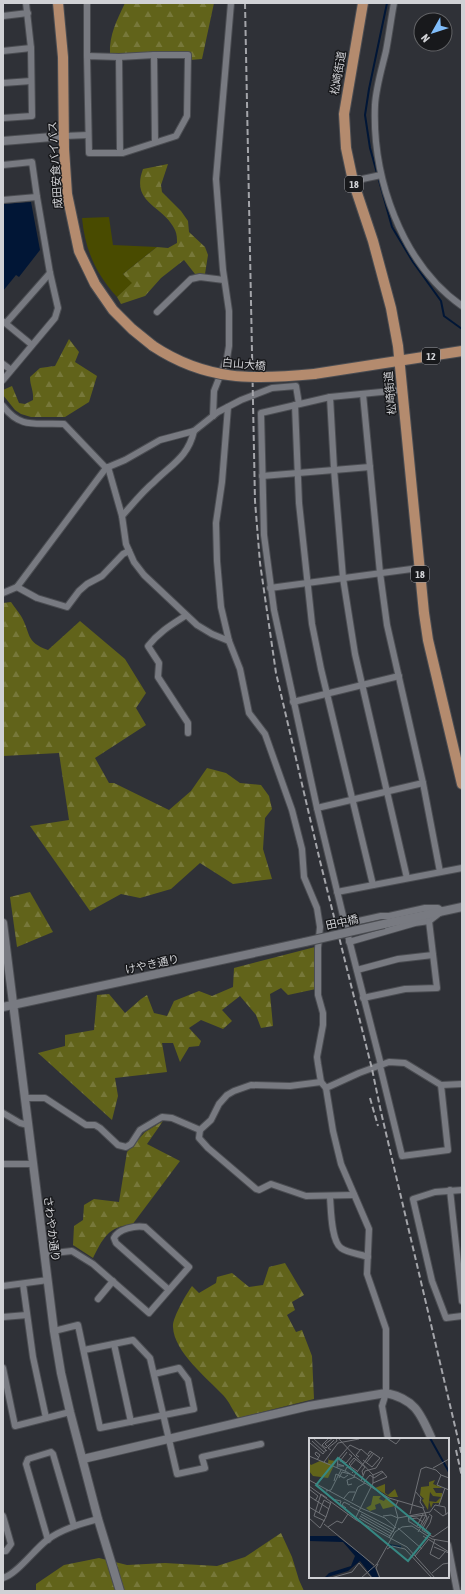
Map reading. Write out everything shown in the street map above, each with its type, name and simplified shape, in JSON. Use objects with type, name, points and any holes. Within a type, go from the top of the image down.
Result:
[{"type":"main road","name":"成田安食バイパス","points":[[58,3],[63,57],[64,136],[67,194],[79,251],[95,284],[113,310],[127,326],[153,346]]},
{"type":"main road","name":"松崎街道","points":[[363,3],[344,114],[346,148],[353,181],[373,241],[398,346],[419,568],[428,640],[462,784]]},
{"type":"main road","name":"白山大橋","points":[[153,346],[190,365],[232,377],[279,378],[400,361]]},
{"type":"main road","name":"12","points":[[400,361],[462,351]]},
{"type":"street","points":[[3,118],[32,116],[31,48],[26,3]]},
{"type":"street","points":[[87,3],[87,56],[88,135],[89,153],[120,153],[176,136],[187,116],[188,55],[119,57],[87,56]]},
{"type":"street","points":[[213,416],[214,391],[227,358],[229,346],[230,311],[224,280],[216,165],[231,3]]},
{"type":"street","points":[[394,3],[375,104],[378,176],[404,237],[422,266],[446,295],[462,306]]},
{"type":"street","points":[[3,16],[28,13]]},
{"type":"street","points":[[3,51],[31,48]]},
{"type":"street","points":[[154,55],[155,142]]},
{"type":"street","points":[[119,57],[120,153]]},
{"type":"street","points":[[3,83],[31,81]]},
{"type":"street","points":[[3,141],[88,135]]},
{"type":"street","points":[[3,165],[32,162],[50,273],[58,311],[55,318],[3,380]]},
{"type":"street","points":[[353,181],[378,176]]},
{"type":"street","points":[[3,200],[37,197]]},
{"type":"street","points":[[32,345],[4,322],[50,273]]},
{"type":"street","points":[[157,312],[191,279],[200,277],[224,280]]},
{"type":"street","points":[[3,364],[11,370]]},
{"type":"street","points":[[3,593],[17,587],[107,468],[125,460],[160,440],[194,431],[213,416],[228,407],[272,388],[296,386],[299,503],[312,624],[373,885]]},
{"type":"street","points":[[402,390],[330,397],[261,413],[264,534],[270,588],[293,702],[349,942],[381,1066],[402,1156],[448,1150],[441,1085]]},
{"type":"street","points":[[363,394],[380,573],[388,625],[424,783],[440,872]]},
{"type":"street","points":[[330,397],[334,470],[343,578],[356,654],[407,878]]},
{"type":"street","points":[[3,406],[19,421],[26,423],[64,424],[107,468],[122,516],[125,538],[134,562],[144,575],[185,616],[205,631],[229,641]]},
{"type":"street","points":[[228,407],[222,482],[216,523],[217,561],[221,607],[229,641],[240,669],[249,713],[265,734],[292,810],[302,849],[304,877],[317,908],[320,927],[318,948],[318,995],[323,1013],[323,1025],[317,1057],[321,1082],[326,1088],[333,1131],[341,1164],[369,1229],[367,1274],[386,1329],[386,1393],[382,1406],[388,1438]]},
{"type":"street","points":[[122,516],[154,482],[182,458],[188,448],[194,431]]},
{"type":"street","points":[[262,476],[370,467]]},
{"type":"street","points":[[17,587],[37,598],[67,606],[79,591],[102,576],[123,554],[129,551]]},
{"type":"street","points":[[270,588],[419,568]]},
{"type":"street","points":[[185,616],[166,627],[156,635],[148,646],[159,663],[158,676],[188,723],[188,733]]},
{"type":"street","points":[[293,702],[399,676]]},
{"type":"street","points":[[317,808],[424,783]]},
{"type":"street","points":[[337,892],[462,868]]},
{"type":"street","points":[[349,942],[415,923],[429,921],[442,911],[462,907]]},
{"type":"street","points":[[345,924],[426,908],[438,908],[442,911]]},
{"type":"street","name":"田中橋","points":[[305,942],[442,911]]},
{"type":"street","points":[[364,998],[399,990],[437,988],[429,921]]},
{"type":"street","name":"さわやか通り","points":[[3,923],[44,1254],[61,1373],[98,1519],[120,1591]]},
{"type":"street","name":"けやき通り","points":[[3,1007],[305,942]]},
{"type":"street","points":[[357,970],[398,959],[433,955]]},
{"type":"street","points":[[326,1088],[359,1073],[389,1062],[406,1063],[441,1085],[462,1084]]},
{"type":"street","points":[[321,1082],[290,1086],[251,1085],[234,1091],[227,1095],[219,1104],[212,1120],[200,1130],[199,1138],[208,1148],[256,1189],[260,1190],[271,1184],[306,1196],[354,1195]]},
{"type":"street","points":[[25,1098],[45,1098],[86,1125],[95,1125],[100,1128],[118,1145],[126,1147],[131,1144],[140,1130],[162,1117],[172,1118],[200,1130]]},
{"type":"street","points":[[3,1113],[20,1123],[28,1125]]},
{"type":"street","points":[[3,1164],[33,1164]]},
{"type":"street","points":[[450,1190],[462,1301]]},
{"type":"street","points":[[462,1190],[450,1190],[413,1199],[432,1281],[446,1318],[462,1316]]},
{"type":"street","points":[[330,1196],[334,1236],[337,1243],[341,1248],[368,1257]]},
{"type":"street","points":[[44,1254],[72,1251],[93,1264],[148,1313],[169,1290],[189,1267],[145,1227],[140,1226],[118,1232],[114,1238],[116,1243],[169,1290]]},
{"type":"street","points":[[3,1286],[48,1280]]},
{"type":"street","points":[[98,1299],[113,1281]]},
{"type":"street","points":[[23,1284],[33,1357],[46,1418]]},
{"type":"street","points":[[3,1317],[27,1315]]},
{"type":"street","points":[[54,1331],[78,1325],[100,1428],[194,1409],[188,1380],[179,1368],[154,1374]]},
{"type":"street","points":[[84,1350],[133,1340],[150,1358],[177,1474],[205,1468],[202,1457],[261,1444]]},
{"type":"street","points":[[114,1344],[131,1422]]},
{"type":"street","points":[[3,1368],[15,1426],[70,1412]]},
{"type":"street","points":[[83,1459],[309,1406],[386,1393],[397,1395],[409,1402],[421,1414],[431,1438]]},
{"type":"street","points":[[48,1540],[26,1464],[28,1459],[47,1452],[51,1452],[53,1454],[74,1526]]},
{"type":"street","points":[[3,1516],[12,1544],[6,1551],[3,1551]]},
{"type":"street","points":[[3,1578],[10,1576],[36,1549],[48,1540],[74,1526],[98,1519]]},
{"type":"street","points":[[449,1550],[457,1591]]},
{"type":"shaded area","points":[[109,217],[113,245],[157,247],[123,274],[133,283],[117,297],[97,270],[93,261],[86,241],[82,218]]},
{"type":"green space","points":[[125,3],[214,3],[202,59],[190,60],[191,52],[110,54],[112,34]]},
{"type":"green space","points":[[168,164],[161,185],[162,192],[181,211],[188,221],[189,232],[205,247],[208,255],[205,274],[195,274],[184,260],[161,278],[145,296],[121,304],[117,297],[132,283],[123,274],[157,247],[168,248],[177,243],[176,232],[170,222],[150,203],[141,190],[140,181],[143,169]]},
{"type":"green space","points":[[69,339],[79,352],[75,362],[97,376],[89,402],[65,417],[31,417],[21,414],[15,410],[3,395],[3,390],[12,386],[19,403],[25,404],[33,400],[30,377],[40,368],[55,366]]},
{"type":"green space","points":[[11,602],[21,616],[35,644],[48,650],[80,621],[125,659],[146,693],[136,708],[146,725],[95,758],[109,783],[114,783],[169,810],[191,791],[207,768],[226,773],[240,783],[261,785],[269,796],[272,809],[265,818],[263,849],[272,879],[233,884],[200,863],[171,889],[140,898],[121,894],[90,911],[30,826],[69,820],[59,753],[3,756],[3,603]]},
{"type":"green space","points":[[30,892],[53,932],[17,947],[10,897]]},
{"type":"green space","points":[[315,947],[316,989],[288,995],[281,988],[270,994],[273,1026],[261,1028],[256,1015],[240,996],[222,1010],[232,1021],[223,1029],[201,1020],[189,1028],[201,1041],[199,1046],[189,1047],[180,1062],[173,1043],[162,1043],[167,1072],[115,1078],[118,1096],[112,1120],[38,1053],[65,1046],[65,1035],[94,1030],[97,995],[109,994],[125,1013],[147,995],[154,1013],[167,1016],[174,1001],[199,991],[212,996],[233,987],[234,968]]},
{"type":"green space","points":[[163,1121],[147,1144],[180,1161],[132,1225],[117,1228],[107,1235],[93,1258],[73,1245],[74,1226],[83,1220],[84,1205],[94,1199],[119,1202],[127,1152],[145,1132]]},
{"type":"green space","points":[[285,1263],[304,1295],[292,1302],[295,1310],[287,1315],[296,1332],[302,1330],[312,1356],[314,1399],[238,1418],[225,1397],[185,1355],[175,1336],[173,1323],[177,1312],[192,1286],[199,1293],[216,1283],[217,1277],[232,1273],[249,1287],[263,1285],[269,1267]]},
{"type":"green space","points":[[281,1533],[292,1557],[304,1591],[36,1591],[36,1584],[64,1565],[99,1558],[127,1565],[165,1563],[217,1566],[245,1557]]},
{"type":"water","points":[[31,202],[40,250],[19,277],[16,275],[3,291],[3,204]]},
{"type":"waterway","points":[[387,3],[365,115],[370,148],[392,227],[413,262],[441,301],[444,316],[462,329]]},
{"type":"railway","points":[[245,3],[255,501],[260,563],[276,673],[320,861],[372,1069],[462,1456]]},
{"type":"railway","points":[[370,1098],[378,1126]]},
{"type":"railway","points":[[456,1450],[462,1477]]}]
